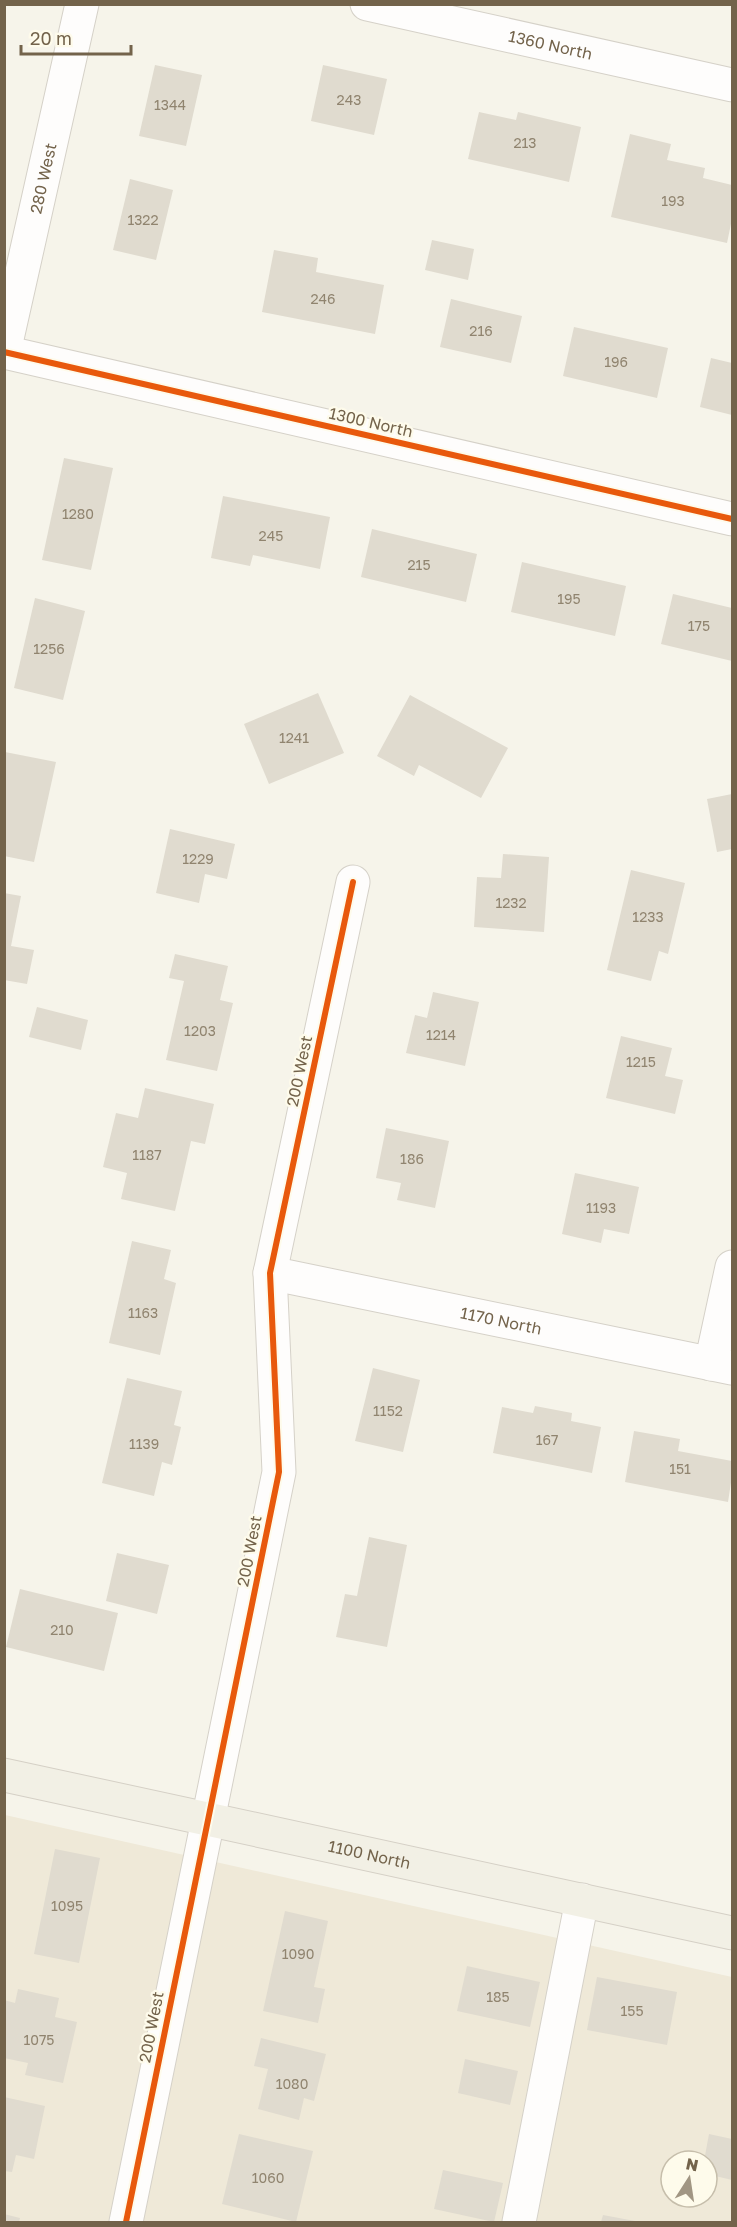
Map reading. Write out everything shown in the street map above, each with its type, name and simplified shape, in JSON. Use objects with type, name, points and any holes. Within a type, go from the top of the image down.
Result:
[{"type":"main road","name":"1100 North","points":[[4,1775],[732,1933]]},
{"type":"street","name":"280 West","points":[[5,352],[82,4]]},
{"type":"street","name":"1360 North","points":[[367,4],[732,85]]},
{"type":"street","name":"1300 North","points":[[5,352],[732,519]]},
{"type":"street","name":"200 West","points":[[126,2223],[279,1472],[270,1273],[353,882]]},
{"type":"street","points":[[722,1366],[732,1267]]},
{"type":"street","name":"1170 North","points":[[270,1273],[722,1366]]},
{"type":"street","points":[[519,2223],[582,1900]]},
{"type":"shaded area","points":[[5,1815],[732,1977],[732,2222],[5,2222]]},
{"type":"building","points":[[155,65],[202,75],[186,146],[139,136]]},
{"type":"building","points":[[323,65],[387,79],[374,135],[311,121]]},
{"type":"building","points":[[479,112],[516,120],[518,112],[581,127],[569,182],[468,159]]},
{"type":"building","points":[[630,134],[671,144],[667,160],[705,168],[703,178],[732,185],[732,219],[727,243],[611,217]]},
{"type":"building","points":[[130,179],[173,190],[156,260],[113,250]]},
{"type":"building","points":[[432,240],[474,249],[468,280],[425,270]]},
{"type":"building","points":[[274,250],[318,258],[316,272],[384,285],[375,334],[262,312]]},
{"type":"building","points":[[451,299],[522,316],[511,363],[440,347]]},
{"type":"building","points":[[574,327],[668,348],[657,398],[563,376]]},
{"type":"building","points":[[711,358],[732,363],[732,415],[700,407]]},
{"type":"building","points":[[64,458],[113,468],[91,570],[42,560]]},
{"type":"building","points":[[223,496],[330,517],[320,569],[253,555],[250,566],[211,558]]},
{"type":"building","points":[[372,529],[477,554],[466,602],[361,577]]},
{"type":"building","points":[[522,562],[626,586],[615,636],[511,612]]},
{"type":"building","points":[[673,594],[732,608],[732,661],[661,644]]},
{"type":"building","points":[[35,598],[85,611],[63,700],[14,688]]},
{"type":"building","points":[[318,693],[344,753],[269,784],[244,724]]},
{"type":"building","points":[[410,695],[508,748],[481,798],[419,765],[414,776],[377,756]]},
{"type":"building","points":[[5,752],[56,762],[34,862],[4,856]]},
{"type":"building","points":[[732,794],[732,849],[717,852],[707,799]]},
{"type":"building","points":[[170,829],[235,844],[227,879],[205,874],[199,903],[156,893]]},
{"type":"building","points":[[503,854],[549,857],[544,932],[474,927],[477,877],[501,878]]},
{"type":"building","points":[[631,870],[685,883],[668,954],[659,951],[651,981],[607,970]]},
{"type":"building","points":[[4,893],[21,896],[11,946],[34,950],[27,984],[4,980]]},
{"type":"building","points":[[175,954],[228,966],[220,1000],[233,1003],[217,1071],[166,1060],[184,981],[169,978]]},
{"type":"building","points":[[433,992],[479,1002],[465,1066],[406,1053],[415,1015],[427,1018]]},
{"type":"building","points":[[37,1007],[88,1020],[81,1050],[29,1037]]},
{"type":"building","points":[[621,1036],[672,1048],[665,1076],[683,1080],[675,1114],[606,1098]]},
{"type":"building","points":[[145,1088],[214,1104],[205,1144],[191,1141],[175,1211],[121,1199],[127,1173],[103,1167],[116,1113],[138,1118]]},
{"type":"building","points":[[386,1128],[449,1141],[435,1208],[397,1200],[401,1183],[376,1178]]},
{"type":"building","points":[[575,1173],[639,1187],[629,1234],[604,1229],[601,1243],[562,1234]]},
{"type":"building","points":[[132,1241],[171,1250],[164,1279],[176,1283],[160,1355],[109,1343]]},
{"type":"building","points":[[373,1368],[420,1380],[403,1452],[355,1441]]},
{"type":"building","points":[[127,1378],[182,1391],[174,1425],[181,1427],[172,1465],[162,1462],[154,1496],[102,1483]]},
{"type":"building","points":[[535,1406],[572,1413],[571,1421],[601,1427],[592,1473],[493,1453],[502,1407],[533,1413]]},
{"type":"building","points":[[634,1431],[680,1439],[678,1451],[732,1461],[728,1502],[625,1482]]},
{"type":"building","points":[[369,1537],[407,1545],[387,1647],[336,1637],[345,1594],[357,1596]]},
{"type":"building","points":[[117,1553],[169,1565],[157,1614],[106,1601]]},
{"type":"building","points":[[20,1589],[118,1613],[104,1671],[6,1647]]},
{"type":"building","points":[[55,1849],[100,1858],[79,1963],[34,1954]]},
{"type":"building","points":[[285,1911],[328,1921],[314,1987],[325,1989],[318,2023],[263,2011]]},
{"type":"building","points":[[467,1966],[540,1982],[530,2027],[457,2011]]},
{"type":"building","points":[[597,1977],[677,1992],[667,2045],[587,2030]]},
{"type":"building","points":[[18,1989],[59,1998],[55,2017],[77,2022],[63,2083],[25,2075],[28,2063],[4,2058],[4,2000],[15,2003]]},
{"type":"building","points":[[261,2038],[326,2054],[314,2101],[304,2098],[299,2120],[258,2109],[268,2069],[254,2066]]},
{"type":"building","points":[[465,2059],[518,2071],[510,2105],[458,2093]]},
{"type":"building","points":[[4,2097],[45,2106],[34,2159],[16,2155],[12,2172],[4,2171]]},
{"type":"building","points":[[239,2134],[313,2151],[296,2222],[222,2204]]},
{"type":"building","points":[[709,2134],[732,2139],[732,2180],[719,2177],[719,2149],[706,2149]]},
{"type":"building","points":[[443,2170],[503,2183],[494,2222],[434,2209]]},
{"type":"building","points":[[4,2214],[20,2218],[19,2222],[4,2222]]},
{"type":"building","points":[[603,2215],[635,2221],[635,2222],[601,2222]]},
{"type":"cycle path","points":[[4,352],[732,519]]},
{"type":"cycle path","points":[[126,2222],[279,1472],[270,1273],[353,882]]}]
